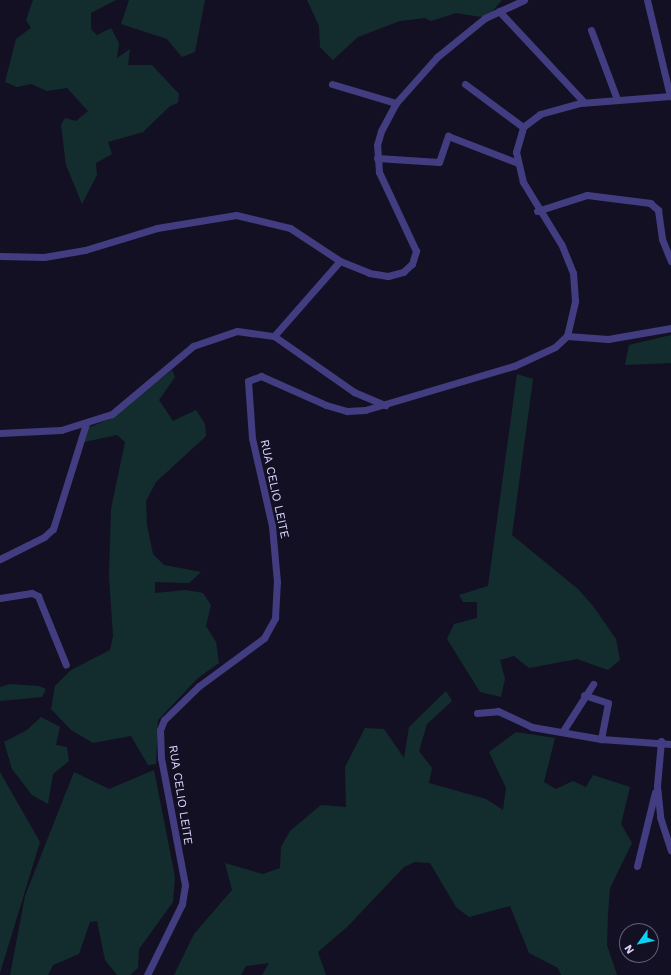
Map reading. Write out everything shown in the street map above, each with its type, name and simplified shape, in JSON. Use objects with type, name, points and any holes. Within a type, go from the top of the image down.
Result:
[{"type":"street","points":[[0,256],[44,257],[78,251],[157,228],[236,215],[290,228],[340,261],[369,273],[388,276],[403,272],[412,264],[416,251],[411,235],[385,187],[377,158],[381,131],[396,103],[458,38],[499,11],[524,0]]},
{"type":"street","points":[[0,433],[86,424],[112,414],[193,346],[237,331],[274,336],[354,392],[385,405],[514,366],[555,347],[566,336],[575,301],[574,273],[561,244],[537,211],[523,182],[516,152],[523,127],[540,114],[584,102],[671,96],[647,0]]},
{"type":"street","points":[[499,11],[584,102]]},
{"type":"street","points":[[591,30],[617,99]]},
{"type":"street","points":[[332,84],[396,103]]},
{"type":"street","points":[[465,84],[523,127]]},
{"type":"street","points":[[377,158],[439,162],[448,136],[518,163]]},
{"type":"street","points":[[537,211],[586,195],[650,203],[658,210],[662,239],[671,261]]},
{"type":"street","points":[[274,336],[340,261]]},
{"type":"street","points":[[566,336],[608,339],[671,328]]},
{"type":"street","name":"RUA CELIO LEITE","points":[[147,975],[182,904],[185,885],[161,758],[160,730],[164,720],[199,686],[264,638],[275,618],[277,582],[272,526],[252,438],[248,381],[261,376],[274,379],[319,402],[347,411],[385,405]]},
{"type":"street","points":[[0,559],[44,537],[53,529],[86,424]]},
{"type":"street","points":[[0,598],[32,593],[38,596],[66,665]]},
{"type":"street","points":[[563,731],[584,695],[593,684]]},
{"type":"street","points":[[584,695],[608,703],[601,739]]},
{"type":"street","points":[[478,712],[498,711],[532,727],[563,731],[601,739],[661,741],[671,744]]},
{"type":"street","points":[[637,866],[657,786],[661,741]]},
{"type":"street","points":[[657,786],[660,817],[671,850]]},
{"type":"green space","points":[[33,0],[116,0],[91,13],[91,29],[97,35],[111,28],[119,43],[117,58],[130,49],[128,65],[152,65],[179,94],[178,103],[170,106],[143,132],[108,142],[112,154],[96,163],[97,175],[82,204],[66,165],[61,125],[65,118],[76,121],[88,111],[67,88],[47,91],[31,84],[17,87],[5,82],[16,39],[31,28],[26,20]]},
{"type":"green space","points":[[129,0],[205,0],[195,52],[182,57],[167,39],[121,24]]},
{"type":"green space","points":[[307,0],[502,0],[491,13],[481,17],[456,13],[431,21],[425,18],[400,21],[358,37],[333,60],[320,47],[319,26]]},
{"type":"green space","points":[[671,335],[671,363],[625,365],[629,345]]},
{"type":"green space","points":[[172,370],[175,377],[159,400],[173,421],[196,410],[205,424],[206,436],[156,482],[146,501],[147,525],[153,554],[164,565],[201,572],[189,583],[155,582],[155,593],[186,590],[203,593],[211,605],[206,626],[216,642],[219,663],[198,678],[158,720],[156,764],[148,765],[131,736],[93,743],[71,730],[51,709],[55,686],[71,670],[110,650],[113,636],[109,577],[111,509],[125,442],[117,435],[84,442],[87,428],[110,419]]},
{"type":"green space","points":[[517,374],[533,379],[512,535],[578,589],[593,606],[616,639],[620,660],[608,670],[577,659],[529,668],[514,656],[500,660],[505,679],[501,697],[480,692],[447,639],[454,624],[477,618],[477,602],[463,602],[459,595],[488,586]]},
{"type":"green space","points":[[10,684],[39,686],[46,689],[42,697],[0,701],[0,687]]},
{"type":"green space","points":[[446,691],[452,701],[427,724],[419,751],[432,768],[429,783],[486,799],[503,810],[506,788],[489,752],[516,732],[555,738],[544,782],[556,789],[573,781],[586,787],[593,775],[630,787],[621,824],[632,843],[610,888],[608,914],[607,945],[617,975],[561,975],[558,968],[529,953],[510,906],[469,917],[456,907],[430,863],[415,862],[404,867],[348,926],[318,952],[326,975],[262,975],[269,963],[246,966],[241,975],[174,975],[194,934],[232,890],[225,863],[263,874],[280,868],[281,847],[290,831],[321,805],[346,807],[345,767],[365,728],[384,729],[404,758],[409,727]]},
{"type":"green space","points":[[41,717],[60,727],[56,745],[67,747],[69,761],[53,774],[48,804],[32,795],[12,769],[4,742],[27,730]]},
{"type":"green space","points":[[154,770],[175,877],[173,902],[139,949],[138,968],[130,975],[117,975],[105,960],[97,921],[90,922],[79,954],[53,965],[48,975],[10,975],[25,896],[74,772],[109,789]]},
{"type":"green space","points":[[0,772],[40,842],[0,973]]}]
